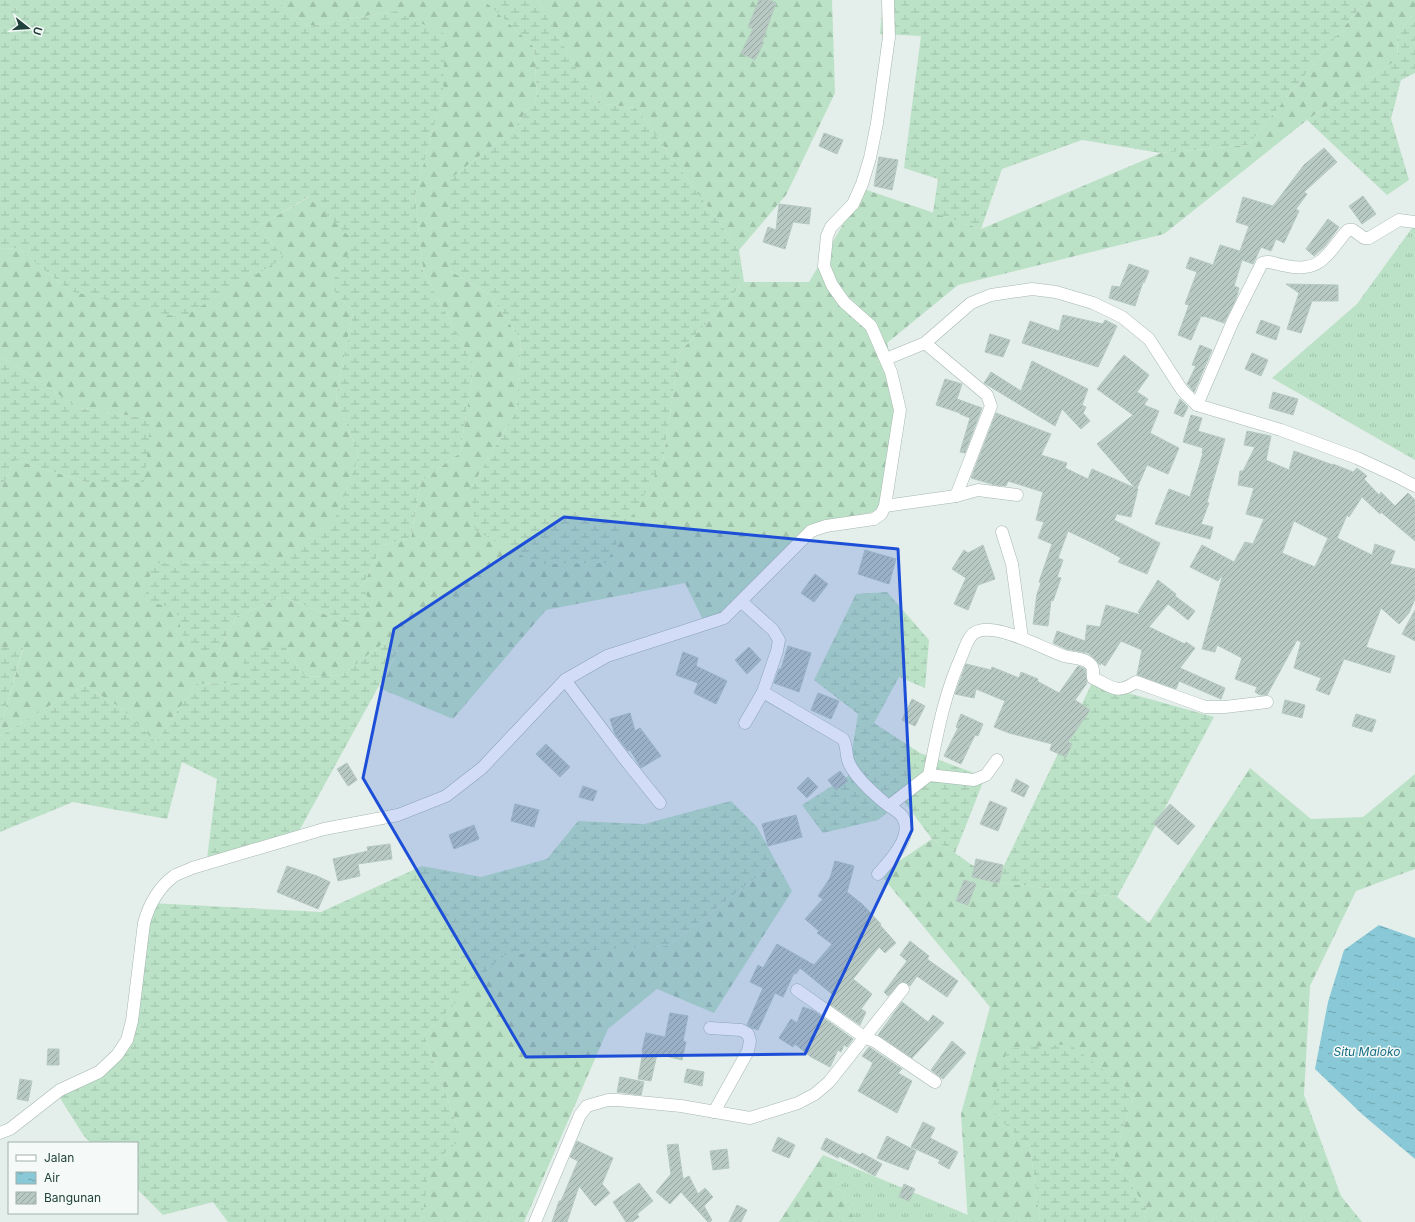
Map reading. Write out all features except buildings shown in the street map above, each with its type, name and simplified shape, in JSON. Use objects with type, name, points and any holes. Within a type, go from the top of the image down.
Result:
[{"type":"street","points":[[0,1133],[10,1129],[60,1090],[100,1072],[117,1055],[127,1040],[132,1021],[144,923],[147,910],[152,901],[175,876],[192,868],[324,829],[398,815],[446,796],[482,768],[565,680],[607,656],[724,618],[742,602],[811,531],[826,526],[874,519],[881,514],[885,506],[900,410],[891,372],[871,326],[844,302],[832,285],[824,266],[827,236],[831,227],[853,204],[862,184],[870,158],[878,123],[889,37],[888,0]]},
{"type":"street","points":[[1197,405],[1230,328],[1262,263],[1266,261],[1292,268],[1308,268],[1325,258],[1348,230],[1353,230],[1364,238],[1369,238],[1399,220],[1415,222]]},
{"type":"street","points":[[886,359],[925,343],[971,303],[991,295],[1032,289],[1056,292],[1093,302],[1122,317],[1149,339],[1182,390],[1197,405],[1316,442],[1364,461],[1415,486]]},
{"type":"street","points":[[925,343],[987,396],[991,406],[956,496]]},
{"type":"street","points":[[885,506],[956,496],[978,490],[1017,495]]},
{"type":"street","points":[[1002,532],[1012,564],[1022,638]]},
{"type":"street","points":[[742,602],[773,630],[779,640],[777,651],[763,692],[745,723]]},
{"type":"street","points":[[889,806],[929,775],[944,704],[955,669],[970,636],[977,631],[991,630],[1022,638],[1064,656],[1089,662],[1093,667],[1093,678],[1118,690],[1126,688],[1136,682],[1205,707],[1225,707],[1267,702]]},
{"type":"street","points":[[565,680],[660,803]]},
{"type":"street","points":[[763,692],[843,739],[846,743],[849,764],[871,791],[902,817],[906,830],[904,839],[890,861],[878,874]]},
{"type":"street","points":[[929,775],[974,780],[986,776],[997,760]]},
{"type":"street","points":[[535,1222],[580,1115],[588,1106],[608,1100],[618,1100],[681,1106],[750,1118],[798,1104],[815,1094],[829,1082],[902,988]]},
{"type":"street","points":[[797,990],[864,1037],[876,1042],[935,1082]]},
{"type":"street","points":[[710,1028],[741,1030],[748,1034],[750,1041],[748,1051],[714,1112]]},
{"type":"highlighted area","points":[[564,517],[898,549],[912,830],[805,1054],[526,1057],[363,778],[394,629]]},
{"type":"green space","points":[[0,0],[276,0],[308,26],[395,11],[445,34],[443,93],[415,195],[423,271],[474,365],[460,453],[421,481],[411,537],[382,546],[362,587],[373,606],[352,626],[283,596],[236,617],[217,654],[186,646],[175,608],[144,601],[153,563],[275,562],[333,523],[359,456],[336,398],[353,312],[330,286],[355,242],[308,197],[259,226],[284,258],[181,318],[70,291],[18,248],[0,249]]},
{"type":"green space","points":[[276,0],[484,0],[534,47],[537,96],[513,130],[449,180],[449,270],[490,295],[521,340],[516,411],[471,488],[663,461],[679,353],[744,282],[809,282],[864,189],[981,229],[1161,153],[1248,145],[1366,0],[1415,0],[1415,12],[1397,36],[1398,59],[1307,120],[1164,234],[958,285],[887,343],[902,406],[894,488],[878,511],[833,521],[797,541],[744,608],[705,624],[685,583],[546,610],[453,719],[379,688],[398,651],[385,642],[342,675],[305,677],[285,647],[236,683],[196,684],[156,742],[121,708],[84,685],[0,736],[0,728],[23,649],[0,647],[0,490],[16,460],[86,482],[151,419],[79,408],[0,356],[0,249],[18,248],[70,291],[284,258],[259,226],[309,197],[356,242],[330,286],[353,312],[336,398],[359,456],[334,523],[275,562],[153,563],[175,608],[217,654],[236,617],[283,596],[352,626],[362,587],[382,546],[411,537],[421,481],[460,453],[474,365],[423,271],[415,195],[443,93],[395,11],[308,26]]},
{"type":"green space","points":[[484,0],[538,0],[596,103],[636,108],[739,250],[744,282],[679,353],[663,461],[606,563],[537,564],[475,530],[471,488],[516,411],[521,340],[490,295],[449,270],[449,180],[513,130],[537,96],[534,47]]},
{"type":"green space","points":[[538,0],[832,0],[835,93],[786,195],[739,250],[636,108],[596,103]]},
{"type":"green space","points":[[883,0],[1366,0],[1248,145],[1161,153],[1082,140],[1002,169],[981,229],[933,213],[938,179],[904,168],[921,36],[880,34]]},
{"type":"green space","points":[[1415,12],[1415,73],[1401,80],[1391,119],[1409,180],[1387,195],[1307,120],[1398,59],[1397,36]]},
{"type":"green space","points":[[1415,224],[1415,460],[1272,378],[1357,304]]},
{"type":"green space","points":[[0,356],[79,408],[151,419],[144,483],[86,482],[16,460],[0,490]]},
{"type":"green space","points":[[887,592],[929,640],[925,688],[899,677],[874,723],[920,753],[985,777],[955,853],[932,839],[903,800],[878,820],[823,833],[802,805],[848,776],[858,714],[814,680],[856,594]]},
{"type":"green space","points":[[385,642],[398,651],[299,831],[207,859],[217,779],[182,762],[167,819],[73,802],[0,832],[0,736],[84,685],[121,708],[156,742],[196,684],[236,683],[249,648],[285,647],[305,677],[342,675]]},
{"type":"green space","points":[[0,647],[23,648],[0,728]]},
{"type":"green space","points":[[1092,683],[1214,717],[1117,897],[996,882]]},
{"type":"green space","points":[[1250,768],[1311,819],[1363,817],[1415,774],[1415,869],[1356,891],[1310,986],[1304,1095],[1341,1196],[1362,1222],[1144,1222],[1146,1208],[1114,1158],[1134,1093],[991,1110],[1030,1147],[1040,1222],[968,1222],[961,1114],[990,1007],[880,874],[932,839],[955,853],[996,882],[1117,897],[1149,923]]},
{"type":"green space","points":[[731,801],[757,827],[776,862],[668,946],[503,955],[424,1035],[462,1138],[429,1167],[422,1222],[228,1222],[213,1202],[163,1215],[138,1190],[138,1142],[90,1142],[84,1136],[60,1098],[112,1056],[135,1016],[149,903],[321,912],[422,866],[481,877],[547,859],[578,821],[644,824]]},
{"type":"green space","points":[[776,862],[792,891],[714,1013],[657,989],[608,1029],[524,1222],[422,1222],[428,1167],[462,1138],[424,1035],[503,954],[668,946]]},
{"type":"green space","points":[[1069,1044],[1134,1093],[1114,1158],[1146,1208],[1144,1222],[1040,1222],[1030,1147],[991,1111],[1007,1049]]},
{"type":"green space","points":[[823,1155],[968,1215],[968,1222],[856,1222]]},
{"type":"green space","points":[[823,1155],[856,1222],[779,1222]]},
{"type":"water","name":"Situ Maloko","points":[[1379,925],[1415,938],[1415,1159],[1363,1115],[1315,1069],[1328,1002],[1344,950]]}]
